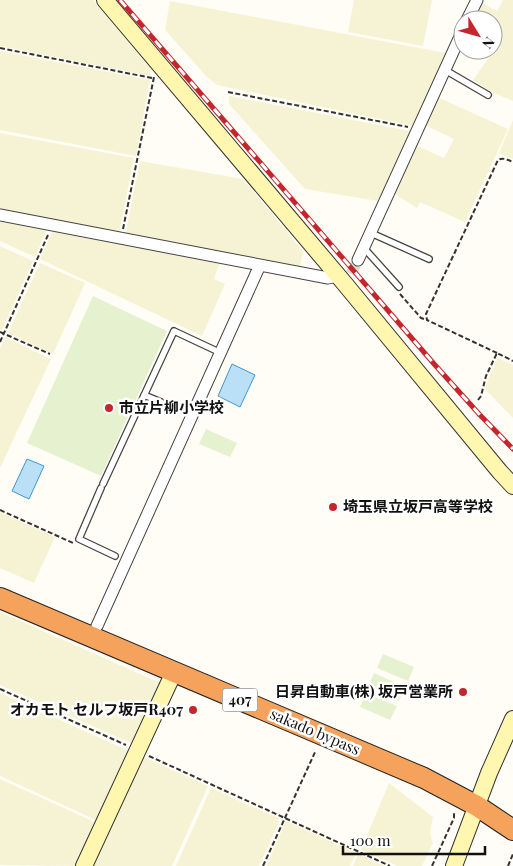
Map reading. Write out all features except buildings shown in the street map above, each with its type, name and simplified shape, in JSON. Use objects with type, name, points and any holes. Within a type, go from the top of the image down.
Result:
[{"type":"highway","name":"sakado bypass","points":[[0,584],[409,758],[479,801],[513,830]]},
{"type":"highway","name":"sakado bypass","points":[[0,598],[513,814]]},
{"type":"street","points":[[105,0],[157,72],[345,278],[478,446],[513,486]]},
{"type":"street","points":[[358,260],[453,51]]},
{"type":"street","points":[[0,215],[328,278],[345,278]]},
{"type":"street","points":[[97,626],[260,265]]},
{"type":"street","points":[[84,866],[136,750],[174,672]]},
{"type":"street","points":[[454,866],[513,719]]},
{"type":"lane","points":[[444,70],[488,95]]},
{"type":"lane","points":[[371,232],[429,259]]},
{"type":"lane","points":[[364,248],[399,287]]},
{"type":"lane","points":[[115,556],[79,539],[174,332],[221,353]]},
{"type":"lane","points":[[144,395],[161,402]]},
{"type":"path","points":[[0,48],[157,72],[120,238]]},
{"type":"path","points":[[228,92],[418,129]]},
{"type":"path","points":[[427,320],[426,314],[498,160],[500,158],[513,162]]},
{"type":"path","points":[[0,342],[53,225]]},
{"type":"path","points":[[399,287],[400,295],[421,318],[513,361]]},
{"type":"path","points":[[0,332],[50,354]]},
{"type":"path","points":[[478,400],[486,376],[497,353]]},
{"type":"path","points":[[0,510],[80,546]]},
{"type":"path","points":[[0,688],[390,866]]},
{"type":"path","points":[[263,866],[316,750]]},
{"type":"path","points":[[432,866],[454,818],[452,804]]},
{"type":"path","points":[[508,866],[513,854]]},
{"type":"shaded area","points":[[0,0],[93,0],[151,69],[150,76],[0,46]]},
{"type":"shaded area","points":[[354,0],[432,0],[423,46],[348,32]]},
{"type":"shaded area","points":[[503,0],[513,0],[513,101],[492,92],[473,80],[487,60],[503,60],[503,10],[498,10]]},
{"type":"shaded area","points":[[170,1],[446,53],[413,126],[217,85],[207,77],[165,30]]},
{"type":"shaded area","points":[[480,2],[495,10],[476,10]]},
{"type":"shaded area","points":[[0,51],[150,80],[136,156],[0,130]]},
{"type":"shaded area","points":[[229,96],[410,131],[378,201],[305,189],[229,104]]},
{"type":"shaded area","points":[[437,97],[508,129],[465,222],[420,202],[417,208],[393,193],[415,145],[444,158],[454,139],[425,125]]},
{"type":"shaded area","points":[[513,120],[513,159],[499,153]]},
{"type":"shaded area","points":[[0,133],[134,158],[119,234],[0,211]]},
{"type":"shaded area","points":[[140,161],[243,179],[303,251],[300,268],[125,235]]},
{"type":"shaded area","points":[[0,220],[47,229],[35,257],[0,241]]},
{"type":"shaded area","points":[[53,230],[220,262],[214,279],[225,284],[202,336],[40,259]]},
{"type":"shaded area","points":[[0,246],[33,261],[2,330],[0,329]]},
{"type":"shaded area","points":[[40,263],[85,283],[53,354],[8,333]]},
{"type":"shaded area","points":[[5,337],[51,359],[0,468],[0,349]]},
{"type":"shaded area","points":[[498,358],[513,365],[513,418],[485,389]]},
{"type":"shaded area","points":[[0,512],[55,537],[34,583],[0,568]]},
{"type":"shaded area","points":[[0,612],[158,682],[159,684],[133,744],[0,685]]},
{"type":"shaded area","points":[[0,693],[129,751],[98,821],[0,776]]},
{"type":"shaded area","points":[[139,755],[208,786],[172,866],[89,866]]},
{"type":"shaded area","points":[[0,779],[97,823],[77,866],[0,865]]},
{"type":"shaded area","points":[[389,783],[433,817],[430,833],[433,843],[422,866],[398,866],[361,850]]},
{"type":"shaded area","points":[[211,788],[278,818],[279,822],[259,866],[176,866]]},
{"type":"shaded area","points":[[286,821],[356,853],[350,866],[266,866]]},
{"type":"shaded area","points":[[358,854],[385,866],[353,866]]},
{"type":"green space","points":[[93,296],[167,331],[101,476],[27,443]]},
{"type":"green space","points":[[206,429],[237,443],[230,457],[199,444]]},
{"type":"green space","points":[[383,654],[414,667],[408,681],[377,668]]},
{"type":"green space","points":[[374,673],[405,687],[399,701],[368,687]]},
{"type":"green space","points":[[366,693],[397,706],[390,720],[360,707]]},
{"type":"water","points":[[232,364],[255,375],[240,407],[218,396]]},
{"type":"water","points":[[27,459],[44,466],[29,499],[12,491]]},
{"type":"tunnel","points":[[351,274],[358,260]]},
{"type":"railway","points":[[120,0],[435,365],[513,449]]},
{"type":"place","name":"市立片柳小学校","points":[[109,408]]},
{"type":"place","name":"埼玉県立坂戸高等学校","points":[[333,507]]},
{"type":"place","name":"日昇自動車(株) 坂戸営業所","points":[[463,692]]},
{"type":"place","name":"オカモト セルフ坂戸R407","points":[[193,710]]}]
